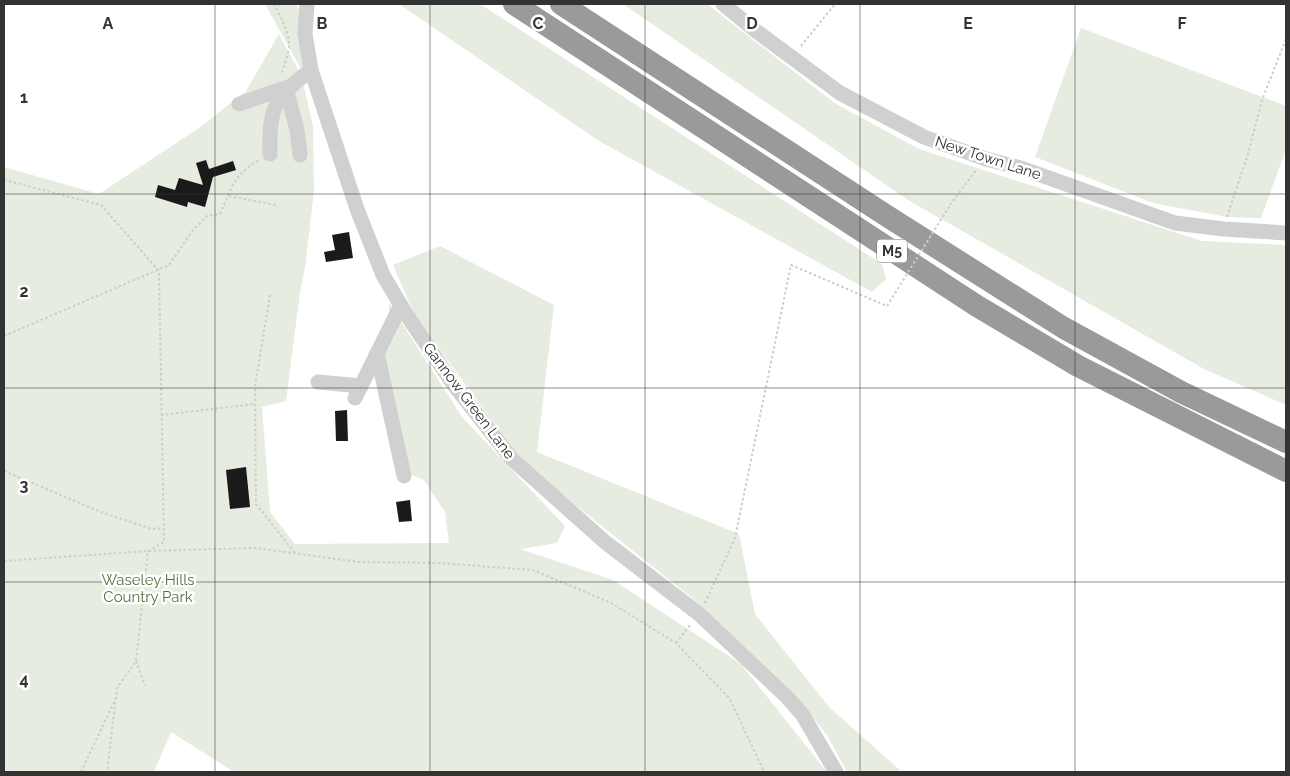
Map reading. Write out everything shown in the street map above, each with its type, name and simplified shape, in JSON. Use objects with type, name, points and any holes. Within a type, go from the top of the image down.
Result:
[{"type":"highway","name":"M5","points":[[514,4],[978,306],[1078,366],[1286,471]]},
{"type":"highway","name":"M5","points":[[561,4],[1064,328],[1181,392],[1286,442]]},
{"type":"street","name":"Gannow Green Lane","points":[[307,4],[305,34],[311,70],[356,209],[384,274],[401,306],[454,385],[512,460],[605,542],[699,614],[786,696],[797,708],[816,736],[836,772]]},
{"type":"street","name":"New Town Lane","points":[[722,4],[840,93],[924,137],[986,159],[1021,168],[1175,223],[1224,229],[1286,232]]},
{"type":"street","points":[[270,154],[269,129],[276,102],[285,90],[311,70]]},
{"type":"street","points":[[239,104],[285,90]]},
{"type":"street","points":[[285,90],[297,130],[300,154]]},
{"type":"street","points":[[318,382],[358,392],[401,306]]},
{"type":"street","points":[[377,353],[404,476]]},
{"type":"path","points":[[274,4],[287,32],[289,43],[285,90]]},
{"type":"path","points":[[792,58],[835,4]]},
{"type":"path","points":[[1224,229],[1248,154],[1262,100],[1286,39]]},
{"type":"path","points":[[4,336],[159,271],[169,265],[193,230],[207,216],[220,214],[234,182],[244,170],[270,154]]},
{"type":"path","points":[[676,643],[699,614],[735,538],[791,265],[887,306],[950,205],[986,159]]},
{"type":"path","points":[[4,180],[101,206],[159,271],[164,542],[148,551]]},
{"type":"path","points":[[228,196],[276,205]]},
{"type":"path","points":[[270,295],[255,386],[256,504],[295,553]]},
{"type":"path","points":[[161,415],[255,404]]},
{"type":"path","points":[[4,471],[101,512],[152,529],[163,528]]},
{"type":"path","points":[[4,561],[148,551],[256,548],[358,562],[440,563],[533,570],[611,603],[676,643],[730,700],[764,772]]},
{"type":"path","points":[[145,686],[136,661],[148,551]]},
{"type":"path","points":[[107,772],[117,688],[136,661]]},
{"type":"path","points":[[80,772],[116,700]]},
{"type":"green space","points":[[265,4],[295,4],[301,12],[307,61],[301,69]]},
{"type":"green space","points":[[399,4],[480,4],[882,264],[886,279],[872,292],[599,141]]},
{"type":"green space","points":[[623,4],[707,4],[836,104],[919,149],[1202,241],[1286,245],[1286,405],[1204,369],[908,200]]},
{"type":"green space","points":[[1081,28],[1286,106],[1286,149],[1261,218],[1227,217],[1153,203],[1035,157]]},
{"type":"green space","name":"Waseley Hills Country Park","points":[[279,34],[302,77],[313,127],[314,190],[286,401],[262,407],[270,512],[295,544],[449,543],[445,512],[424,480],[398,469],[378,368],[389,318],[389,303],[462,417],[565,526],[557,543],[520,549],[613,580],[741,664],[827,772],[234,772],[171,732],[154,772],[4,772],[4,167],[99,194],[199,128],[246,91]]},
{"type":"green space","points":[[440,246],[554,305],[537,452],[739,534],[755,614],[829,707],[902,772],[847,772],[827,735],[787,686],[692,598],[524,464],[415,316],[393,265]]},
{"type":"building","points":[[206,160],[209,169],[233,161],[236,170],[213,177],[205,207],[188,202],[187,207],[155,197],[158,185],[175,190],[179,178],[203,185],[196,163]]},
{"type":"building","points":[[349,232],[353,258],[326,262],[324,252],[335,250],[332,235]]},
{"type":"building","points":[[347,410],[348,441],[336,441],[335,411]]},
{"type":"building","points":[[246,467],[250,507],[230,509],[226,470]]},
{"type":"building","points":[[410,500],[412,521],[399,522],[396,502]]}]
